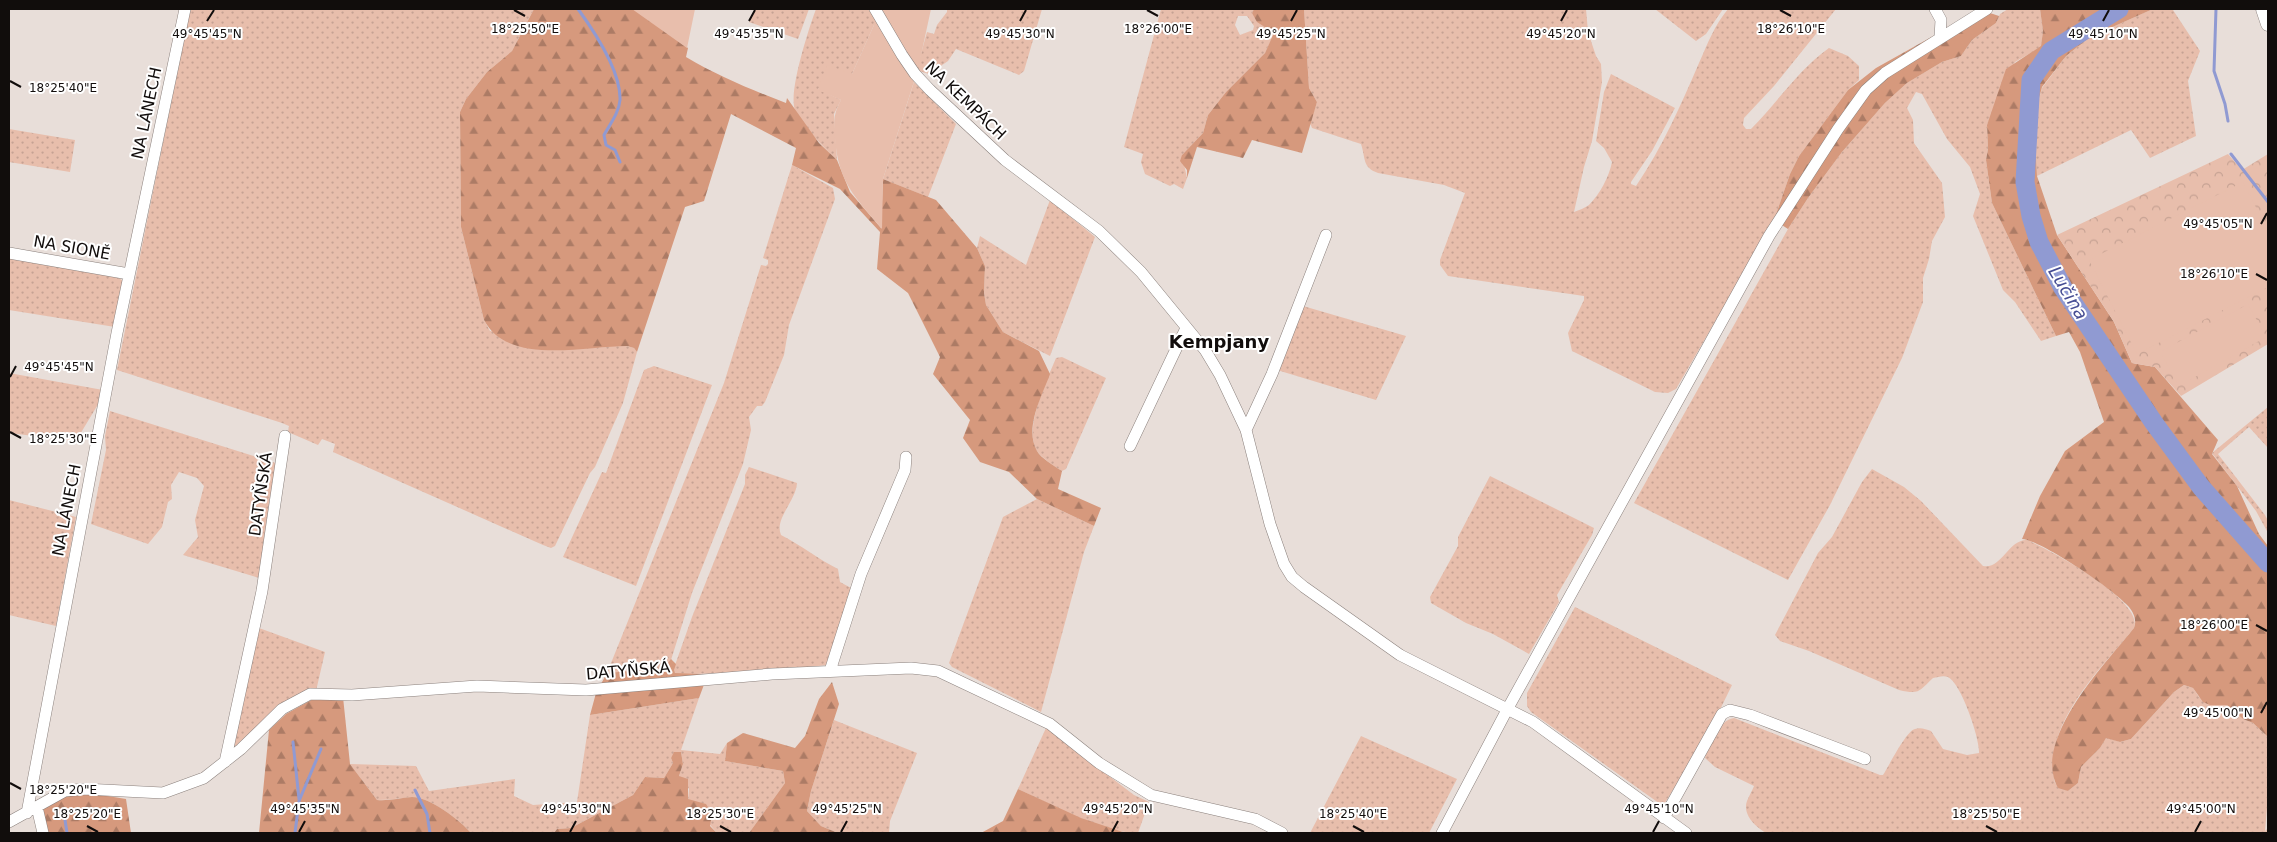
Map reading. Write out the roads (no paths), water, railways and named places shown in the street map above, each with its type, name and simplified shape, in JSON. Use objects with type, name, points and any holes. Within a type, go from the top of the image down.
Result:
[{"type":"street","name":"NA LÁNECH","points":[[27,813],[82,511],[129,274],[185,9]]},
{"type":"street","name":"NA KEMPÁCH","points":[[876,9],[915,74],[1005,160],[1099,231],[1141,272],[1212,361],[1246,430],[1276,545],[1292,577],[1304,588],[1400,655],[1508,708],[1542,728],[1686,833]]},
{"type":"street","points":[[1934,9],[1941,20],[1940,37]]},
{"type":"street","points":[[1442,833],[1508,708],[1769,236],[1838,129],[1866,90],[1885,73],[1987,9]]},
{"type":"street","points":[[2262,9],[2268,24]]},
{"type":"street","points":[[1246,430],[1275,366],[1326,235]]},
{"type":"street","name":"NA SIONĚ","points":[[9,252],[129,274]]},
{"type":"street","points":[[1130,446],[1186,328]]},
{"type":"street","name":"DATYŇSKÁ","points":[[225,762],[262,591],[285,436]]},
{"type":"street","points":[[830,671],[861,574],[905,470],[906,457]]},
{"type":"street","name":"DATYŇSKÁ","points":[[9,822],[65,790],[84,788],[163,793],[204,778],[241,749],[282,709],[310,694],[352,695],[477,686],[586,690],[772,674],[911,668],[938,671],[1050,724],[1099,763],[1150,795],[1255,820],[1282,833]]},
{"type":"street","points":[[1664,818],[1722,714],[1730,710],[1750,715],[1865,759]]},
{"type":"street","points":[[37,807],[43,833]]},
{"type":"waterway","points":[[578,9],[599,40],[616,77],[619,89],[619,105],[604,135],[606,145],[615,150],[620,162]]},
{"type":"waterway","name":"Lučina","points":[[2119,9],[2051,51],[2031,80],[2025,182],[2031,216],[2039,242],[2063,288],[2154,423],[2201,487],[2268,563]]},
{"type":"waterway","points":[[2216,9],[2214,71],[2225,104],[2228,121]]},
{"type":"waterway","points":[[2231,154],[2268,202]]},
{"type":"waterway","points":[[293,742],[299,799]]},
{"type":"waterway","points":[[295,833],[299,801],[321,749]]},
{"type":"waterway","points":[[415,790],[427,814],[430,833]]},
{"type":"waterway","points":[[65,820],[67,833]]},
{"type":"district","name":"Kempjany","points":[[1219,342]]}]
